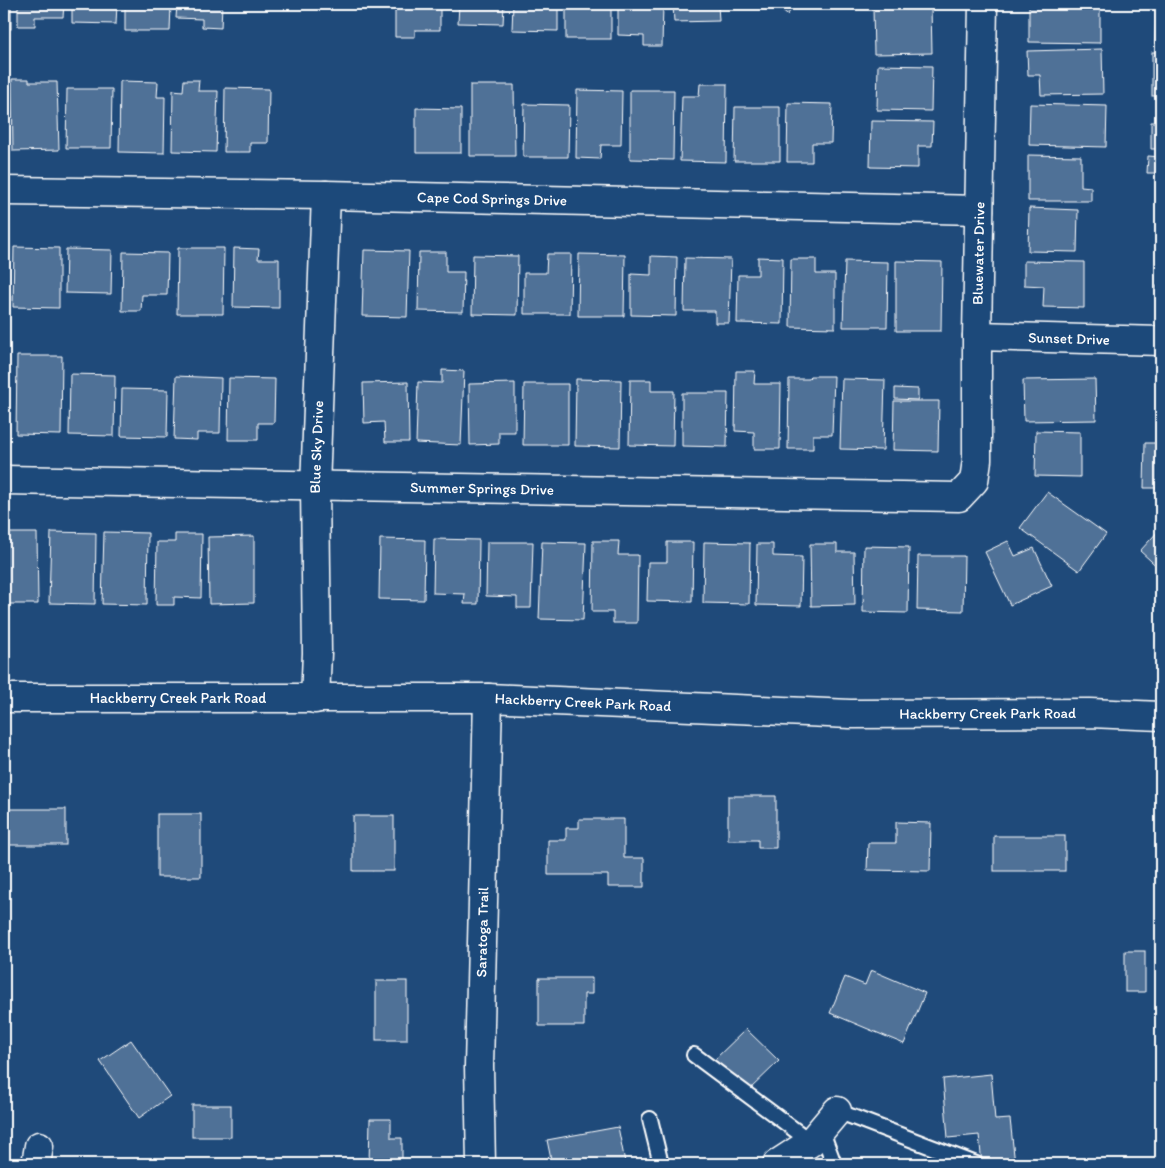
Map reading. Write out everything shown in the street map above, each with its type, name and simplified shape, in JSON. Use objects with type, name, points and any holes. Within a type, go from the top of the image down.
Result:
[{"type":"street","name":"Bluewater Drive","points":[[958,497],[974,481],[977,460],[977,336],[984,4]]},
{"type":"street","name":"Cape Cod Springs Drive","points":[[4,191],[326,195],[979,210]]},
{"type":"street","name":"Blue Sky Drive","points":[[315,698],[317,653],[315,487],[326,195]]},
{"type":"street","name":"Sunset Drive","points":[[977,336],[1161,341]]},
{"type":"street","name":"Summer Springs Drive","points":[[4,480],[958,497]]},
{"type":"street","name":"Hackberry Creek Park Road","points":[[4,698],[488,698],[850,714],[1090,713],[1161,716]]},
{"type":"street","name":"Saratoga Trail","points":[[481,1164],[479,1066],[488,698]]},
{"type":"street","points":[[776,1164],[823,1127]]},
{"type":"lane","points":[[694,1055],[823,1127],[976,1164]]},
{"type":"lane","points":[[650,1119],[661,1164]]},
{"type":"lane","points":[[823,1127],[834,1164]]},
{"type":"building","points":[[4,4],[11,4],[11,29],[4,29]]},
{"type":"building","points":[[18,4],[64,4],[63,17],[35,17],[35,26],[18,26]]},
{"type":"building","points":[[72,4],[117,4],[116,24],[72,23]]},
{"type":"building","points":[[125,4],[171,4],[170,31],[125,31]]},
{"type":"building","points":[[177,4],[222,4],[221,28],[202,27],[202,19],[176,18]]},
{"type":"building","points":[[275,4],[275,6],[230,5]]},
{"type":"building","points":[[395,4],[440,4],[440,30],[415,30],[415,37],[395,37]]},
{"type":"building","points":[[459,4],[504,4],[503,24],[458,23]]},
{"type":"building","points":[[513,4],[558,4],[558,31],[512,30]]},
{"type":"building","points":[[566,4],[611,4],[611,39],[566,39]]},
{"type":"building","points":[[618,4],[663,4],[662,46],[644,46],[644,36],[618,35]]},
{"type":"building","points":[[673,4],[718,4],[719,21],[674,22]]},
{"type":"building","points":[[774,4],[796,4],[787,15]]},
{"type":"building","points":[[1029,4],[1100,4],[1100,43],[1029,42]]},
{"type":"building","points":[[1156,4],[1161,4],[1161,43],[1155,43]]},
{"type":"building","points":[[931,7],[932,53],[874,54],[873,8]]},
{"type":"building","points":[[1102,49],[1103,94],[1041,95],[1040,75],[1028,75],[1027,51]]},
{"type":"building","points":[[1152,52],[1161,52],[1161,96],[1152,96]]},
{"type":"building","points":[[878,65],[932,66],[931,111],[877,110]]},
{"type":"building","points":[[12,79],[29,79],[29,82],[57,82],[59,150],[13,151]]},
{"type":"building","points":[[184,80],[199,80],[198,91],[218,91],[216,152],[172,151],[173,90],[183,91]]},
{"type":"building","points":[[120,81],[158,82],[157,97],[165,97],[164,153],[119,152]]},
{"type":"building","points":[[4,82],[6,82],[4,150]]},
{"type":"building","points":[[700,84],[727,84],[726,162],[680,161],[682,96],[699,96]]},
{"type":"building","points":[[470,85],[514,85],[515,156],[470,156]]},
{"type":"building","points":[[225,88],[269,89],[268,143],[250,143],[250,152],[224,152]]},
{"type":"building","points":[[67,89],[112,89],[111,148],[66,148]]},
{"type":"building","points":[[577,90],[622,91],[621,145],[601,145],[600,159],[576,158]]},
{"type":"building","points":[[630,90],[674,90],[673,160],[630,159]]},
{"type":"building","points":[[788,103],[832,104],[831,143],[812,143],[812,162],[787,162]]},
{"type":"building","points":[[524,104],[569,105],[568,157],[523,157]]},
{"type":"building","points":[[1030,104],[1107,106],[1106,147],[1029,145]]},
{"type":"building","points":[[735,107],[780,107],[780,161],[734,161]]},
{"type":"building","points":[[416,108],[461,109],[461,153],[416,153]]},
{"type":"building","points":[[871,121],[933,122],[932,146],[918,146],[918,168],[870,167]]},
{"type":"building","points":[[1151,122],[1161,122],[1161,149],[1151,149]]},
{"type":"building","points":[[1028,155],[1081,156],[1081,186],[1091,187],[1091,201],[1028,201]]},
{"type":"building","points":[[1148,156],[1161,157],[1161,201],[1157,201],[1158,173],[1147,173]]},
{"type":"building","points":[[1029,208],[1078,210],[1077,252],[1028,251]]},
{"type":"building","points":[[14,247],[59,248],[59,308],[13,307]]},
{"type":"building","points":[[178,248],[224,248],[223,314],[177,314]]},
{"type":"building","points":[[234,248],[259,249],[258,259],[279,259],[279,308],[233,307]]},
{"type":"building","points":[[66,249],[112,250],[111,294],[65,293]]},
{"type":"building","points":[[364,250],[409,251],[407,317],[362,316]]},
{"type":"building","points":[[123,252],[168,253],[167,295],[142,295],[141,311],[122,311]]},
{"type":"building","points":[[419,252],[446,252],[446,272],[464,272],[463,312],[418,311]]},
{"type":"building","points":[[547,254],[571,254],[570,314],[524,314],[524,273],[546,273]]},
{"type":"building","points":[[579,254],[625,255],[624,316],[578,316]]},
{"type":"building","points":[[473,255],[518,256],[517,315],[472,314]]},
{"type":"building","points":[[651,256],[677,257],[676,316],[631,315],[631,274],[651,275]]},
{"type":"building","points":[[758,257],[783,258],[782,324],[737,323],[738,275],[758,275]]},
{"type":"building","points":[[685,258],[731,259],[729,323],[715,323],[715,311],[684,311]]},
{"type":"building","points":[[791,259],[816,259],[816,274],[835,274],[835,328],[790,327]]},
{"type":"building","points":[[845,261],[888,262],[887,327],[843,327]]},
{"type":"building","points":[[896,261],[942,262],[941,331],[896,331]]},
{"type":"building","points":[[1024,261],[1084,262],[1084,308],[1043,307],[1044,286],[1024,285]]},
{"type":"building","points":[[1157,286],[1161,286],[1161,309],[1157,309]]},
{"type":"building","points":[[17,356],[62,356],[61,435],[16,434]]},
{"type":"building","points":[[442,370],[464,371],[461,445],[416,443],[418,382],[442,383]]},
{"type":"building","points":[[736,371],[755,371],[754,384],[781,384],[780,449],[754,449],[754,432],[735,431]]},
{"type":"building","points":[[70,374],[115,375],[114,436],[69,435]]},
{"type":"building","points":[[4,376],[9,376],[8,433],[4,433]]},
{"type":"building","points":[[176,376],[221,378],[220,433],[197,433],[197,440],[174,439]]},
{"type":"building","points":[[810,376],[834,376],[832,435],[813,435],[813,449],[788,449],[789,379],[809,379]]},
{"type":"building","points":[[229,378],[275,379],[274,423],[258,423],[258,440],[228,440]]},
{"type":"building","points":[[576,379],[621,380],[620,447],[575,446]]},
{"type":"building","points":[[842,379],[885,380],[883,450],[840,449]]},
{"type":"building","points":[[1095,379],[1096,420],[1024,421],[1023,380]]},
{"type":"building","points":[[630,380],[651,380],[651,391],[674,391],[673,446],[629,445]]},
{"type":"building","points":[[408,382],[409,442],[385,442],[384,422],[364,423],[363,383]]},
{"type":"building","points":[[515,383],[515,432],[499,432],[499,444],[470,445],[469,384]]},
{"type":"building","points":[[524,384],[568,384],[568,445],[523,445]]},
{"type":"building","points":[[895,388],[918,389],[918,400],[895,399]]},
{"type":"building","points":[[122,389],[168,390],[167,437],[121,436]]},
{"type":"building","points":[[682,393],[728,393],[727,447],[682,446]]},
{"type":"building","points":[[894,401],[939,401],[938,451],[893,450]]},
{"type":"building","points":[[1036,431],[1080,432],[1080,477],[1035,476]]},
{"type":"building","points":[[1145,443],[1161,443],[1161,488],[1144,488]]},
{"type":"building","points":[[1047,492],[1106,534],[1079,571],[1020,528]]},
{"type":"building","points":[[1161,528],[1161,570],[1140,551]]},
{"type":"building","points":[[51,532],[96,533],[95,604],[49,603]]},
{"type":"building","points":[[104,532],[148,533],[147,605],[102,604]]},
{"type":"building","points":[[4,533],[37,533],[38,604],[4,604]]},
{"type":"building","points":[[175,534],[202,534],[201,598],[174,597],[174,605],[156,605],[157,542],[175,542]]},
{"type":"building","points":[[254,536],[254,603],[209,604],[208,537]]},
{"type":"building","points":[[380,539],[425,540],[424,600],[379,599]]},
{"type":"building","points":[[434,539],[479,540],[478,604],[464,604],[465,594],[433,593]]},
{"type":"building","points":[[593,541],[619,541],[618,555],[638,555],[637,623],[613,623],[613,612],[592,612]]},
{"type":"building","points":[[1008,541],[1015,556],[1034,548],[1052,586],[1010,605],[985,552]]},
{"type":"building","points":[[487,542],[533,542],[531,608],[517,608],[517,597],[486,596]]},
{"type":"building","points":[[542,542],[586,543],[583,620],[539,619]]},
{"type":"building","points":[[667,542],[693,542],[692,602],[647,601],[648,562],[667,562]]},
{"type":"building","points":[[704,542],[750,543],[749,604],[703,603]]},
{"type":"building","points":[[757,544],[773,544],[773,556],[802,557],[801,606],[756,605]]},
{"type":"building","points":[[810,544],[837,544],[837,552],[854,552],[855,605],[811,606]]},
{"type":"building","points":[[864,546],[909,547],[908,613],[863,612]]},
{"type":"building","points":[[918,556],[964,556],[963,611],[917,610]]},
{"type":"building","points":[[728,796],[776,796],[776,848],[758,848],[758,840],[728,840]]},
{"type":"building","points":[[4,809],[66,809],[66,845],[4,845]]},
{"type":"building","points":[[157,814],[201,814],[201,877],[157,877]]},
{"type":"building","points":[[353,816],[394,816],[394,871],[353,871]]},
{"type":"building","points":[[579,819],[624,819],[624,858],[644,858],[644,887],[608,887],[608,875],[548,875],[548,840],[566,840],[566,828],[579,828]]},
{"type":"building","points":[[896,822],[931,823],[930,871],[867,870],[868,843],[896,843]]},
{"type":"building","points":[[994,836],[1065,836],[1065,871],[994,871]]},
{"type":"building","points":[[1125,951],[1145,951],[1145,992],[1125,992]]},
{"type":"building","points":[[871,970],[925,993],[904,1044],[830,1013],[845,977],[865,985]]},
{"type":"building","points":[[539,978],[592,978],[592,994],[584,994],[584,1026],[539,1026]]},
{"type":"building","points":[[376,981],[407,981],[407,1040],[376,1040]]},
{"type":"building","points":[[746,1029],[779,1061],[746,1093],[713,1061]]},
{"type":"building","points":[[131,1040],[170,1096],[139,1118],[100,1061]]},
{"type":"building","points":[[991,1074],[995,1120],[1010,1119],[1015,1164],[982,1164],[979,1135],[948,1138],[943,1079]]},
{"type":"building","points":[[192,1105],[231,1105],[231,1137],[192,1137]]},
{"type":"building","points":[[370,1119],[391,1119],[391,1138],[402,1138],[402,1164],[369,1164]]},
{"type":"building","points":[[618,1127],[625,1162],[552,1164],[547,1140]]}]
